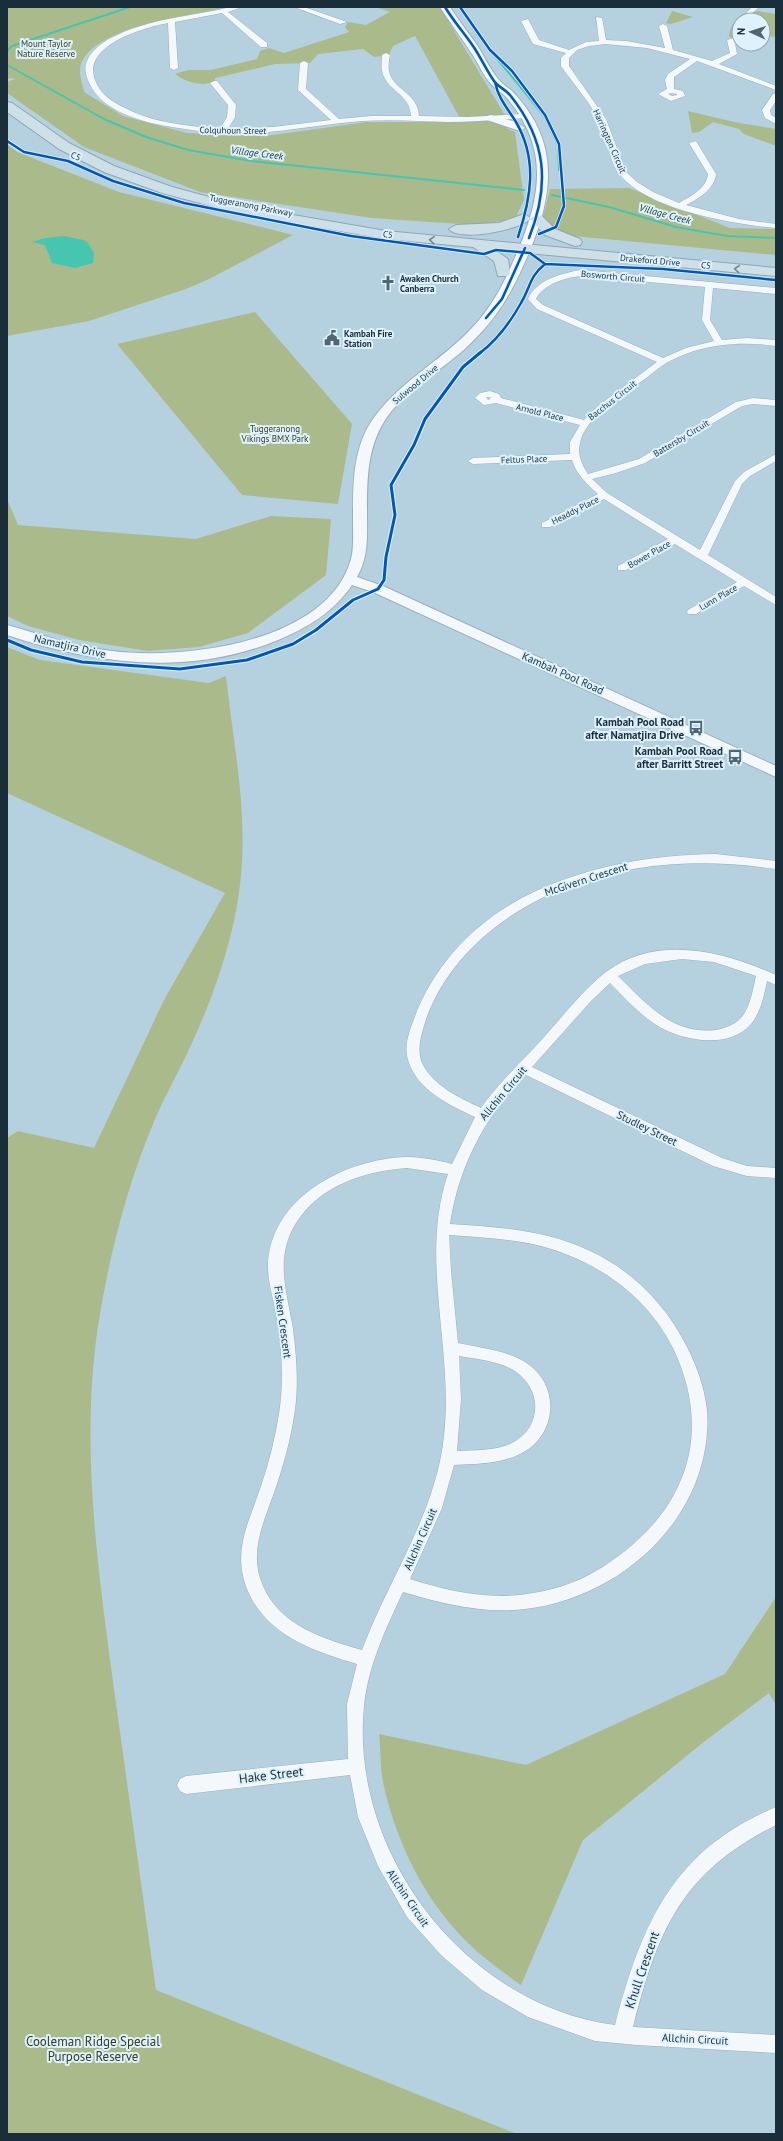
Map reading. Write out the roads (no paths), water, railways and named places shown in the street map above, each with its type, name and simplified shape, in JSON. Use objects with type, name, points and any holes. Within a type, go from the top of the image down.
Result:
[{"type":"highway","name":"Tuggeranong Parkway","points":[[7,99],[63,138],[88,152],[135,174],[179,189],[234,203],[287,212],[443,229],[522,242]]},
{"type":"highway","name":"Tuggeranong Parkway","points":[[7,106],[82,156],[124,175],[166,190],[245,211],[386,235],[470,243],[522,242]]},
{"type":"highway","points":[[443,229],[500,229],[530,219],[550,232],[575,242]]},
{"type":"highway","name":"Drakeford Drive","points":[[522,242],[575,242],[776,261]]},
{"type":"highway","name":"Drakeford Drive","points":[[522,242],[612,257],[776,272]]},
{"type":"highway","points":[[470,243],[498,256],[503,262],[504,273]]},
{"type":"highway","points":[[518,264],[530,259],[549,256],[612,257]]},
{"type":"main road","name":"Sulwood Drive","points":[[349,579],[356,566],[360,551],[363,460],[373,430],[392,403],[460,346],[499,304],[518,264],[522,242],[530,219],[543,192],[544,167],[538,143],[517,114],[508,94],[495,82],[475,48],[447,10]]},
{"type":"main road","name":"Sulwood Drive","points":[[495,82],[496,92],[503,103],[517,114],[520,128],[528,146],[533,173],[530,219]]},
{"type":"main road","points":[[503,103],[502,107],[492,117],[520,128]]},
{"type":"main road","name":"Sulwood Drive","points":[[486,318],[504,273],[522,242]]},
{"type":"main road","name":"Namatjira Drive","points":[[7,630],[59,646],[108,656],[166,660],[210,656],[243,648],[275,636],[303,623],[322,610],[337,596],[349,579]]},
{"type":"main road","name":"Kambah Pool Road","points":[[349,579],[385,592],[776,772]]},
{"type":"street","name":"Colquhoun Street","points":[[239,7],[171,20],[132,31],[104,46],[92,59],[89,67],[91,83],[100,95],[109,102],[140,117],[173,126],[222,132],[272,130],[369,118],[476,118],[517,114]]},
{"type":"street","points":[[297,7],[343,22]]},
{"type":"street","points":[[223,11],[264,45]]},
{"type":"street","points":[[598,18],[603,42]]},
{"type":"street","points":[[171,20],[174,68]]},
{"type":"street","points":[[525,21],[530,30],[532,39],[536,42],[570,52],[583,46],[603,42],[625,44],[696,58],[776,88]]},
{"type":"street","points":[[663,26],[670,52]]},
{"type":"street","name":"Harrington Circuit","points":[[570,52],[565,58],[565,66],[600,114],[623,173],[639,187],[681,205],[730,221],[776,226]]},
{"type":"street","points":[[712,64],[734,52]]},
{"type":"street","points":[[386,55],[386,75],[393,84],[411,100],[414,106],[414,119]]},
{"type":"street","points":[[671,90],[669,80],[671,76],[696,58]]},
{"type":"street","points":[[304,63],[301,84],[302,90],[337,121]]},
{"type":"street","points":[[214,83],[232,105],[231,117],[222,132]]},
{"type":"street","points":[[776,96],[766,110],[768,116],[776,122]]},
{"type":"street","points":[[681,205],[705,188],[712,179],[712,174],[693,142]]},
{"type":"street","name":"Bosworth Circuit","points":[[663,361],[540,306],[532,299],[532,296],[535,292],[571,273],[776,291]]},
{"type":"street","points":[[709,285],[706,320],[720,343]]},
{"type":"street","name":"Bacchus Circuit","points":[[776,343],[746,341],[720,343],[688,350],[663,361],[597,410],[584,423],[575,440],[576,457],[586,477],[604,495],[776,602]]},
{"type":"street","name":"Arnold Place","points":[[496,400],[584,423]]},
{"type":"street","name":"Battersby Circuit","points":[[586,477],[618,470],[642,461],[739,404],[753,400],[776,403]]},
{"type":"street","name":"Feltus Place","points":[[473,461],[576,457]]},
{"type":"street","points":[[702,556],[738,483],[747,474],[776,457]]},
{"type":"street","name":"Headdy Place","points":[[546,525],[604,495]]},
{"type":"street","name":"Bower Place","points":[[622,568],[676,539]]},
{"type":"street","name":"Lunn Place","points":[[692,612],[744,582]]},
{"type":"street","name":"McGivern Crescent","points":[[484,1115],[440,1093],[426,1080],[417,1066],[412,1044],[424,1006],[441,974],[478,934],[524,902],[539,894],[600,872],[634,863],[688,859],[726,859],[776,864]]},
{"type":"street","name":"Allchin Circuit","points":[[776,980],[732,961],[691,954],[650,958],[632,963],[610,976],[596,988],[523,1068],[475,1128],[451,1184],[443,1229],[442,1261],[451,1348],[454,1400],[448,1458],[433,1513],[367,1659],[359,1684],[355,1711],[357,1766],[361,1794],[374,1840],[394,1882],[422,1922],[458,1960],[504,1994],[554,2018],[586,2029],[622,2035],[776,2044]]},
{"type":"street","points":[[610,976],[658,1022],[677,1032],[700,1036],[730,1031],[741,1025],[749,1017],[763,974]]},
{"type":"street","name":"Studley Street","points":[[523,1068],[718,1162],[747,1171],[776,1173]]},
{"type":"street","name":"Fisken Crescent","points":[[367,1659],[323,1647],[287,1627],[268,1610],[256,1590],[248,1569],[247,1558],[249,1537],[279,1454],[289,1392],[288,1346],[277,1286],[276,1257],[285,1231],[295,1215],[308,1198],[327,1184],[348,1174],[381,1164],[402,1162],[429,1164],[456,1170]]},
{"type":"street","points":[[400,1584],[440,1597],[473,1602],[524,1602],[583,1587],[604,1575],[647,1545],[669,1519],[684,1495],[691,1477],[701,1439],[697,1386],[688,1361],[658,1312],[625,1280],[611,1269],[581,1253],[531,1236],[443,1229]]},
{"type":"street","points":[[448,1458],[504,1453],[522,1446],[539,1427],[544,1409],[539,1389],[520,1366],[510,1362],[451,1348]]},
{"type":"street","name":"Hake Street","points":[[186,1785],[357,1766]]},
{"type":"street","name":"Khull Crescent","points":[[622,2035],[644,1957],[652,1935],[667,1906],[687,1880],[710,1856],[739,1836],[776,1816]]},
{"type":"waterway","name":"Village Creek","points":[[7,51],[12,46],[130,7]]},
{"type":"waterway","points":[[459,7],[481,39],[545,117],[558,145],[559,170]]},
{"type":"waterway","name":"Village Creek","points":[[7,65],[104,119],[146,137],[188,150],[251,161],[524,190]]},
{"type":"waterway","name":"Village Creek","points":[[552,195],[609,207],[676,227],[727,236],[776,238]]},
{"type":"place","name":"Awaken Church Canberra","points":[[388,283]]},
{"type":"place","name":"Kambah Fire Station","points":[[332,338]]},
{"type":"place","name":"Kambah Pool Road after Namatjira Drive","points":[[696,728]]},
{"type":"place","name":"Kambah Pool Road after Barritt Street","points":[[735,757]]},
{"type":"park label","name":"Mount Taylor Nature Reserve","points":[[46,48]]},
{"type":"park label","name":"Tuggeranong Vikings BMX Park","points":[[275,434]]},
{"type":"park label","name":"Cooleman Ridge Special Purpose Reserve","points":[[93,2048]]}]
